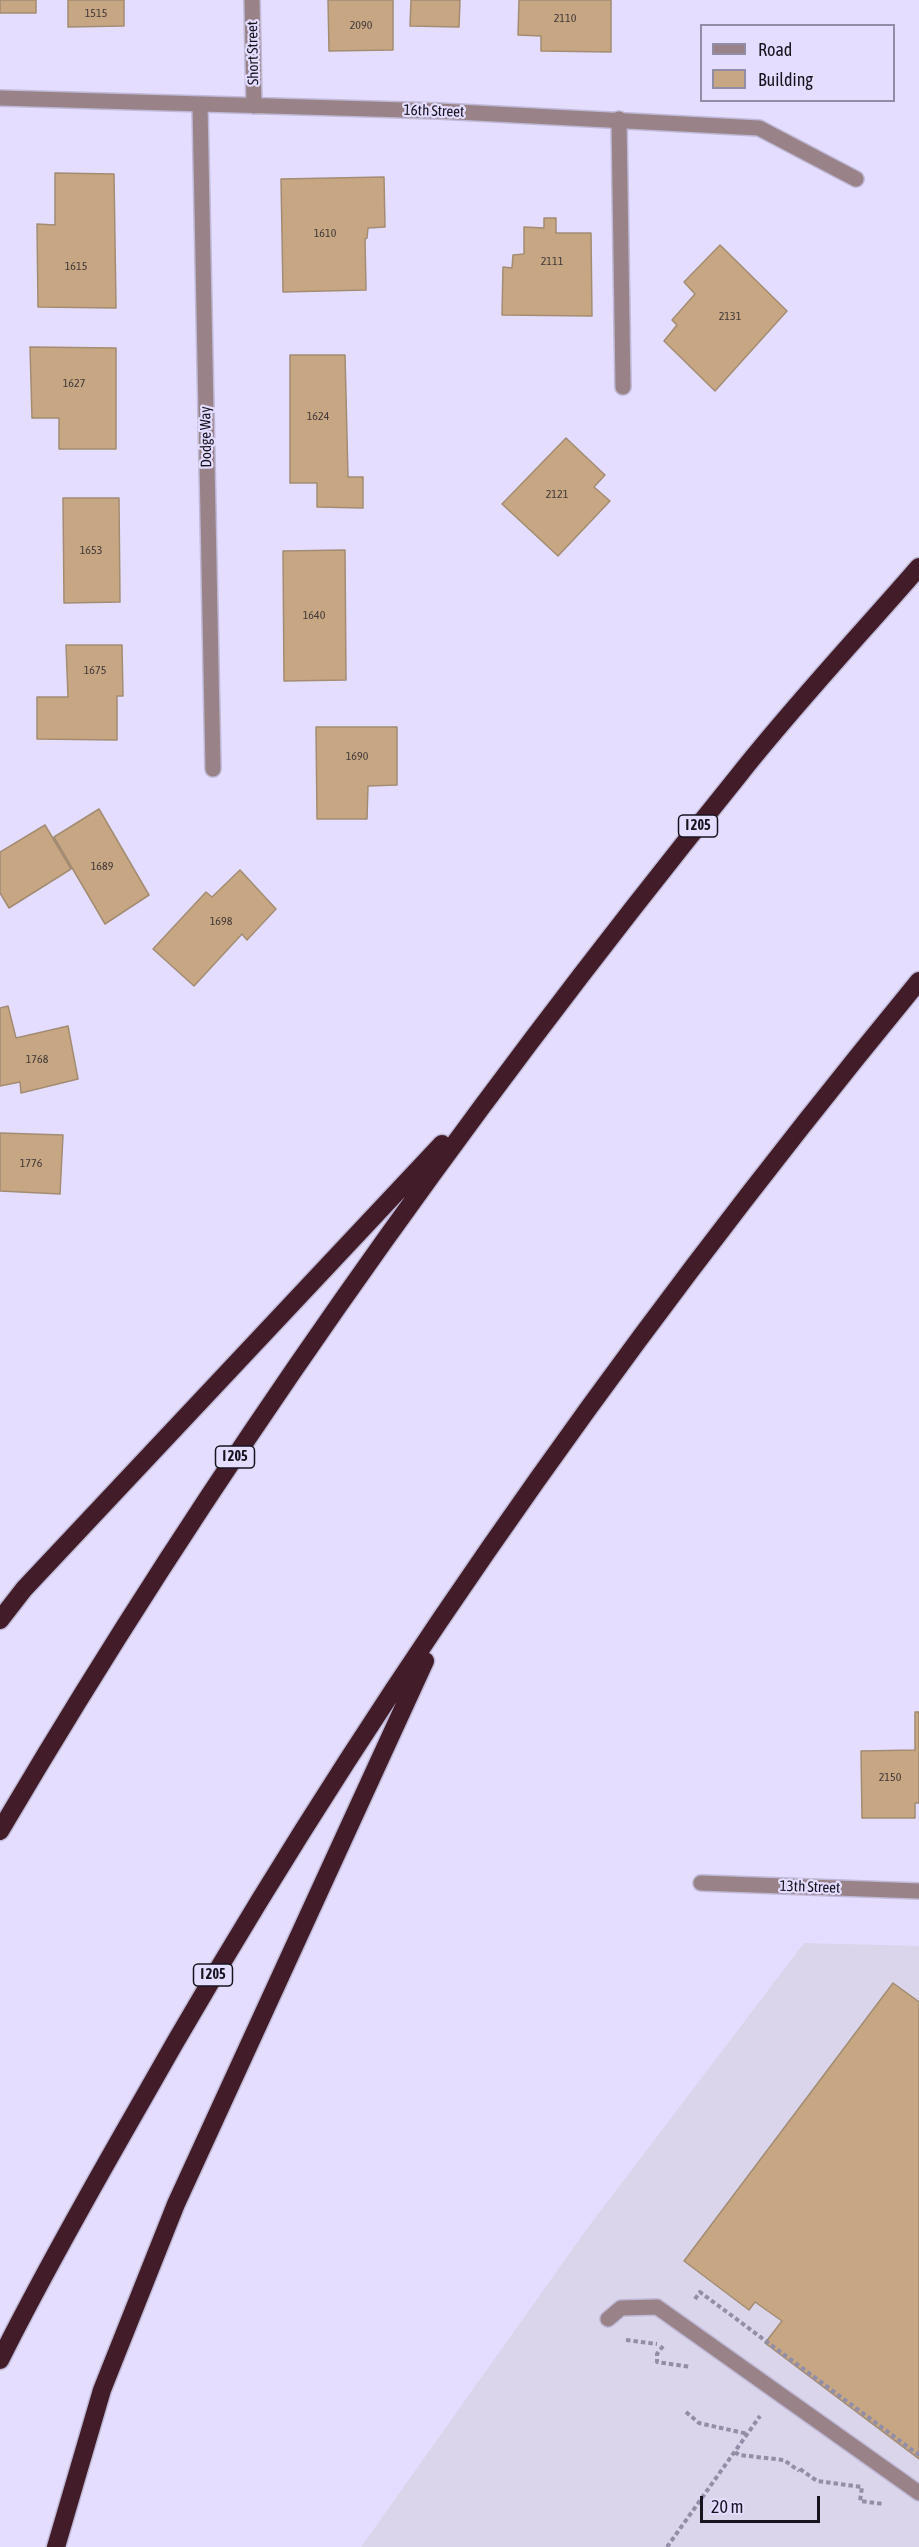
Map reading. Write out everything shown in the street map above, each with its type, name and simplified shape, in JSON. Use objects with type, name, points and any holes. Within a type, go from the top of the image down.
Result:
[{"type":"highway","name":"I 205","points":[[0,1831],[144,1596],[285,1381],[488,1095],[741,772],[919,567]]},
{"type":"highway","name":"I 205","points":[[0,2360],[203,1992],[306,1826],[450,1605],[647,1327],[826,1095],[919,981]]},
{"type":"highway","points":[[0,1620],[24,1589],[488,1095]]},
{"type":"highway","points":[[56,2547],[102,2390],[176,2204],[450,1605]]},
{"type":"street","name":"Short Street","points":[[252,0],[254,106]]},
{"type":"street","name":"16th Street","points":[[0,98],[439,111],[759,128],[856,179]]},
{"type":"street","name":"Dodge Way","points":[[200,105],[213,769]]},
{"type":"street","points":[[619,119],[623,387]]},
{"type":"street","name":"13th Street","points":[[701,1883],[919,1891]]},
{"type":"street","points":[[608,2319],[621,2308],[657,2307],[919,2493]]},
{"type":"path","points":[[695,2300],[700,2292],[919,2455]]},
{"type":"path","points":[[620,2339],[664,2344],[657,2354],[657,2362],[693,2367]]},
{"type":"path","points":[[667,2547],[765,2409]]},
{"type":"path","points":[[686,2412],[699,2423],[748,2434]]},
{"type":"path","points":[[735,2452],[740,2455],[784,2460],[817,2481],[862,2487],[860,2501],[888,2505]]},
{"type":"shaded area","points":[[804,1943],[919,1946],[919,2547],[361,2547],[586,2230]]},
{"type":"building","points":[[0,0],[36,0],[36,13],[0,13]]},
{"type":"building","points":[[68,0],[124,0],[124,26],[68,27]]},
{"type":"building","points":[[328,0],[393,0],[393,50],[329,51]]},
{"type":"building","points":[[411,0],[460,0],[459,27],[410,26]]},
{"type":"building","points":[[519,0],[611,0],[611,52],[541,51],[541,36],[518,35]]},
{"type":"building","points":[[55,173],[114,174],[116,308],[38,307],[37,224],[55,225]]},
{"type":"building","points":[[384,177],[385,227],[368,228],[365,239],[366,290],[283,292],[281,179]]},
{"type":"building","points":[[544,218],[556,218],[556,233],[591,233],[592,316],[502,315],[503,267],[512,268],[513,255],[524,254],[524,227],[544,228]]},
{"type":"building","points":[[720,245],[787,311],[715,391],[664,341],[677,325],[672,320],[695,294],[684,282]]},
{"type":"building","points":[[30,347],[116,348],[116,449],[59,449],[59,418],[32,418]]},
{"type":"building","points":[[290,355],[345,355],[348,477],[363,477],[363,508],[317,507],[317,483],[290,483]]},
{"type":"building","points":[[566,438],[605,475],[594,487],[610,501],[558,556],[502,504]]},
{"type":"building","points":[[63,498],[119,498],[120,602],[64,603]]},
{"type":"building","points":[[345,550],[346,680],[284,681],[283,551]]},
{"type":"building","points":[[66,645],[122,645],[123,696],[117,696],[117,740],[37,739],[37,697],[68,697]]},
{"type":"building","points":[[316,727],[397,727],[397,785],[368,786],[367,819],[317,819]]},
{"type":"building","points":[[99,809],[149,895],[105,924],[54,837]]},
{"type":"building","points":[[45,825],[71,869],[9,908],[0,893],[0,852]]},
{"type":"building","points":[[240,870],[276,909],[247,940],[242,934],[194,986],[153,949],[206,892],[212,897]]},
{"type":"building","points":[[8,1006],[16,1038],[68,1026],[78,1079],[21,1093],[20,1082],[0,1086],[0,1008]]},
{"type":"building","points":[[0,1133],[63,1135],[60,1194],[0,1191]]},
{"type":"building","points":[[915,1712],[919,1712],[919,1803],[915,1803],[915,1818],[862,1818],[861,1751],[915,1750]]},
{"type":"building","points":[[893,1983],[919,2002],[919,2459],[765,2343],[782,2321],[755,2302],[749,2310],[684,2261]]}]
